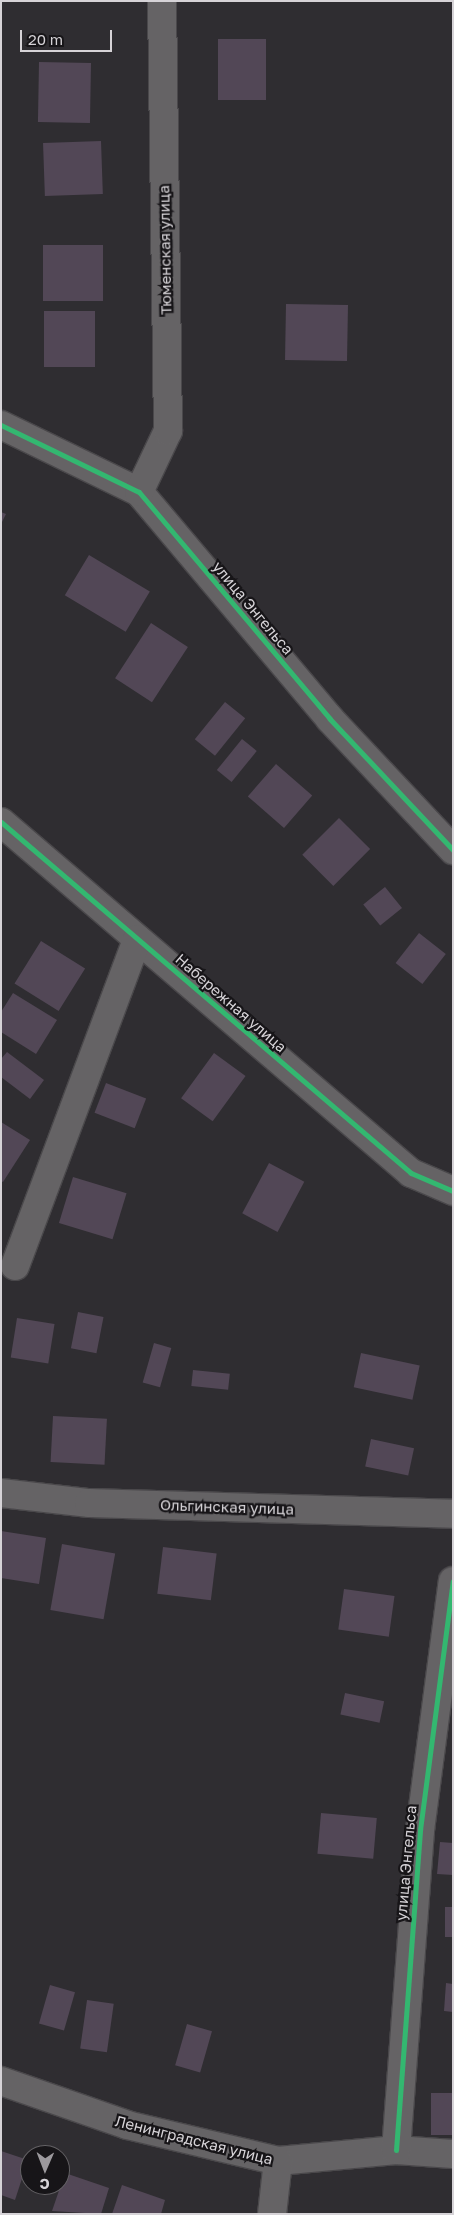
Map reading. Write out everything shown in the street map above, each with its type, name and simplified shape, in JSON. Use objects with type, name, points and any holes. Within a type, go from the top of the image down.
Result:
[{"type":"street","name":"Тюменская улица","points":[[139,492],[168,431],[162,1]]},
{"type":"street","name":"улица Энгельса","points":[[1,425],[139,492],[330,719],[453,850]]},
{"type":"street","name":"Набережная улица","points":[[1,822],[411,1173],[453,1190]]},
{"type":"street","points":[[15,1266],[137,939]]},
{"type":"street","name":"Ольгинская улица","points":[[1,1494],[89,1503],[453,1514]]},
{"type":"street","name":"улица Энгельса","points":[[396,2150],[420,1830],[453,1581]]},
{"type":"street","name":"Ленинградская улица","points":[[1,2081],[127,2125],[278,2161],[396,2150],[453,2154]]},
{"type":"street","points":[[272,2214],[278,2161]]},
{"type":"building","points":[[218,39],[266,39],[266,100],[218,100]]},
{"type":"building","points":[[39,62],[91,63],[90,123],[38,122]]},
{"type":"building","points":[[101,141],[103,194],[45,196],[43,143]]},
{"type":"building","points":[[43,245],[103,245],[103,301],[43,301]]},
{"type":"building","points":[[286,304],[348,305],[347,361],[285,360]]},
{"type":"building","points":[[44,311],[95,311],[95,367],[44,367]]},
{"type":"building","points":[[1,512],[6,514],[1,524]]},
{"type":"building","points":[[89,555],[150,592],[126,632],[65,595]]},
{"type":"building","points":[[151,623],[188,647],[152,702],[115,678]]},
{"type":"building","points":[[225,702],[245,718],[215,756],[195,739]]},
{"type":"building","points":[[242,739],[257,751],[232,782],[217,770]]},
{"type":"building","points":[[276,764],[312,795],[284,828],[248,796]]},
{"type":"building","points":[[339,818],[370,849],[333,886],[302,855]]},
{"type":"building","points":[[385,887],[402,908],[380,926],[363,905]]},
{"type":"building","points":[[419,933],[446,954],[422,984],[396,963]]},
{"type":"building","points":[[41,941],[85,969],[59,1011],[15,983]]},
{"type":"building","points":[[13,993],[57,1020],[36,1054],[1,1032],[1,1012]]},
{"type":"building","points":[[7,1052],[44,1080],[30,1099],[1,1077],[1,1059]]},
{"type":"building","points":[[214,1053],[246,1076],[213,1121],[181,1098]]},
{"type":"building","points":[[106,1083],[146,1098],[135,1128],[95,1113]]},
{"type":"building","points":[[1,1122],[30,1140],[3,1182],[1,1181]]},
{"type":"building","points":[[269,1163],[304,1182],[278,1232],[242,1213]]},
{"type":"building","points":[[73,1177],[127,1193],[113,1239],[59,1223]]},
{"type":"building","points":[[78,1312],[104,1317],[96,1353],[71,1348]]},
{"type":"building","points":[[17,1318],[55,1324],[48,1363],[11,1358]]},
{"type":"building","points":[[154,1343],[171,1348],[160,1387],[143,1382]]},
{"type":"building","points":[[361,1353],[420,1365],[412,1400],[354,1387]]},
{"type":"building","points":[[193,1370],[230,1374],[228,1390],[191,1386]]},
{"type":"building","points":[[53,1416],[107,1419],[105,1465],[51,1462]]},
{"type":"building","points":[[371,1439],[414,1448],[408,1476],[365,1466]]},
{"type":"building","points":[[1,1531],[46,1538],[39,1584],[1,1578]]},
{"type":"building","points":[[62,1544],[115,1553],[104,1619],[50,1610]]},
{"type":"building","points":[[163,1547],[217,1554],[211,1600],[157,1594]]},
{"type":"building","points":[[344,1589],[395,1596],[389,1637],[338,1630]]},
{"type":"building","points":[[345,1693],[384,1701],[380,1723],[340,1715]]},
{"type":"building","points":[[321,1813],[377,1818],[373,1859],[317,1854]]},
{"type":"building","points":[[440,1842],[453,1843],[453,1875],[437,1874]]},
{"type":"building","points":[[445,1907],[453,1907],[453,1937],[445,1937]]},
{"type":"building","points":[[446,1983],[453,1984],[453,2012],[444,2011]]},
{"type":"building","points":[[50,1985],[75,1992],[64,2031],[39,2023]]},
{"type":"building","points":[[87,2000],[114,2004],[107,2052],[80,2049]]},
{"type":"building","points":[[187,2024],[212,2031],[200,2073],[175,2065]]},
{"type":"building","points":[[431,2093],[453,2093],[453,2135],[431,2135]]},
{"type":"building","points":[[1,2151],[20,2157],[20,2185],[15,2200],[1,2195]]},
{"type":"building","points":[[70,2175],[109,2188],[101,2214],[52,2211],[57,2195],[70,2195]]},
{"type":"building","points":[[122,2185],[165,2200],[161,2214],[112,2214]]},
{"type":"cycle path","points":[[1,425],[139,492],[330,719],[453,850]]},
{"type":"cycle path","points":[[1,822],[411,1173],[453,1191]]},
{"type":"cycle path","points":[[396,2150],[420,1830],[453,1581]]}]
